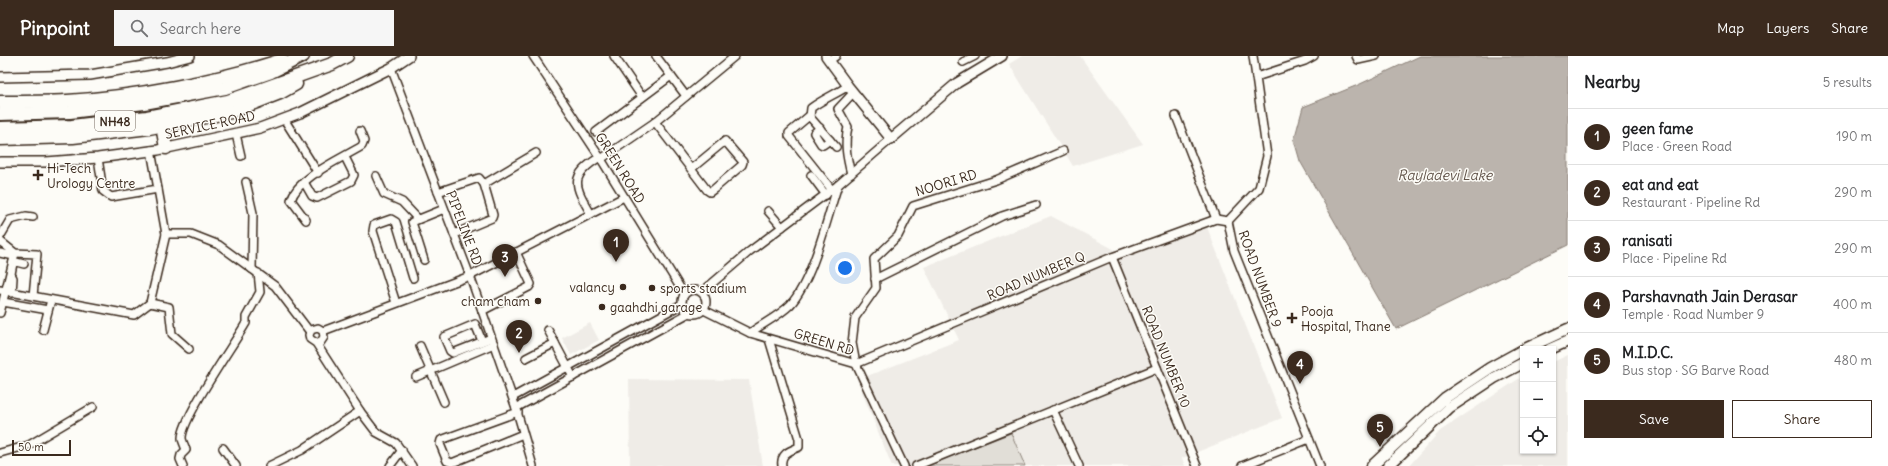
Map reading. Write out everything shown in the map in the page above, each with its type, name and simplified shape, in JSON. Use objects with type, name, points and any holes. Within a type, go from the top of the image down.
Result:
[{"type":"highway","points":[[0,102],[68,101],[142,92],[222,77],[294,56]]},
{"type":"highway","name":"NH48","points":[[0,114],[77,111],[144,103],[225,88],[271,72],[304,56]]},
{"type":"highway","name":"NH48","points":[[0,128],[72,126],[147,117],[228,101],[332,64],[347,56]]},
{"type":"highway","points":[[0,139],[73,137],[162,126],[231,112],[280,93],[332,64]]},
{"type":"highway","points":[[162,126],[166,148]]},
{"type":"main road","points":[[1532,346],[1568,329]]},
{"type":"main road","points":[[1556,346],[1568,341]]},
{"type":"main road","points":[[1372,466],[1445,398],[1490,368],[1520,352]]},
{"type":"main road","points":[[1388,466],[1450,407],[1494,378],[1520,365]]},
{"type":"street","points":[[0,77],[90,75],[167,59],[190,56]]},
{"type":"street","name":"SERVICE ROAD","points":[[0,162],[46,162],[98,158],[166,148],[260,128],[300,113],[391,68],[409,56]]},
{"type":"street","name":"GREEN ROAD","points":[[533,56],[600,158],[684,294]]},
{"type":"street","points":[[614,56],[642,97]]},
{"type":"street","points":[[656,56],[686,96]]},
{"type":"street","points":[[963,62],[975,56]]},
{"type":"street","points":[[702,292],[750,251],[838,185],[957,83],[1002,56]]},
{"type":"street","name":"ROAD NUMBER 9","points":[[1253,56],[1267,156],[1259,188],[1228,221],[1234,251],[1320,466]]},
{"type":"street","points":[[1256,77],[1304,61],[1314,56]]},
{"type":"street","points":[[1356,56],[1358,60],[1376,56]]},
{"type":"street","points":[[591,214],[581,196],[578,183],[581,170],[655,122],[730,57]]},
{"type":"street","points":[[830,58],[850,89],[891,138]]},
{"type":"street","name":"PIPELINE RD","points":[[391,68],[470,276],[517,410],[532,466]]},
{"type":"street","points":[[596,132],[671,76]]},
{"type":"street","points":[[829,192],[789,136],[789,133],[810,117],[811,108],[824,98],[850,89]]},
{"type":"street","points":[[850,89],[838,109],[848,127],[846,154],[851,174]]},
{"type":"street","points":[[833,95],[838,101]]},
{"type":"street","points":[[1176,116],[1216,219]]},
{"type":"street","points":[[810,117],[836,148]]},
{"type":"street","points":[[284,119],[318,173]]},
{"type":"street","points":[[655,122],[707,190],[710,192],[742,165],[743,162],[725,141],[691,169]]},
{"type":"street","points":[[306,220],[291,200],[294,193],[304,182],[364,144],[360,131]]},
{"type":"street","points":[[236,134],[241,156]]},
{"type":"street","points":[[4,291],[134,315],[150,303],[166,234],[151,150]]},
{"type":"street","name":"NOORI RD","points":[[856,364],[852,343],[855,318],[876,288],[874,259],[898,236],[913,206],[996,180],[1063,151]]},
{"type":"street","points":[[484,184],[536,153]]},
{"type":"street","points":[[304,182],[312,196],[317,198],[351,181],[354,176],[345,157]]},
{"type":"street","points":[[98,158],[103,191],[107,195],[111,196],[158,189]]},
{"type":"street","points":[[811,175],[829,192]]},
{"type":"street","points":[[376,176],[384,194],[402,202],[418,219]]},
{"type":"street","points":[[438,192],[479,178],[484,184],[494,216],[489,220],[454,234]]},
{"type":"street","points":[[183,466],[180,459],[181,455],[186,450],[182,438],[195,405],[246,323],[246,317],[260,292],[255,271],[253,213],[246,182]]},
{"type":"street","points":[[750,333],[789,305],[800,292],[812,263],[838,185]]},
{"type":"street","points":[[323,331],[470,276],[624,197]]},
{"type":"street","points":[[875,279],[1002,216],[1036,205]]},
{"type":"street","points":[[424,260],[412,222],[444,209]]},
{"type":"street","points":[[768,210],[782,227]]},
{"type":"street","points":[[0,237],[10,220],[26,216],[33,217]]},
{"type":"street","points":[[396,304],[374,231],[374,226],[377,223],[390,219],[396,222],[413,278]]},
{"type":"street","name":"ROAD NUMBER Q","points":[[856,364],[1112,257],[1216,219],[1228,221]]},
{"type":"street","points":[[166,234],[191,234],[220,245],[275,286],[310,332],[310,339],[316,343],[360,411],[376,432],[396,443],[412,466]]},
{"type":"street","points":[[0,241],[16,262],[24,264]]},
{"type":"street","points":[[482,311],[529,287],[532,284],[516,252]]},
{"type":"street","points":[[0,253],[14,259],[37,254],[32,296]]},
{"type":"street","name":"ROAD NUMBER 10","points":[[1112,257],[1197,466]]},
{"type":"street","points":[[0,312],[4,291],[13,278],[11,274],[14,259]]},
{"type":"street","points":[[694,289],[702,292],[706,299],[704,310],[697,314],[689,313],[683,308],[682,299],[684,294],[694,289]]},
{"type":"street","points":[[43,330],[51,300]]},
{"type":"street","points":[[3,302],[48,310]]},
{"type":"street","points":[[150,303],[169,307],[172,334],[189,349]]},
{"type":"street","points":[[512,397],[682,304]]},
{"type":"street","name":"GREEN RD","points":[[704,310],[750,333],[856,364],[904,466]]},
{"type":"street","points":[[524,434],[452,463],[447,461],[440,444],[441,440],[517,410],[689,313]]},
{"type":"street","points":[[482,341],[475,324],[444,337],[450,351],[453,353],[482,341],[493,341]]},
{"type":"street","points":[[310,332],[314,328],[318,328],[323,331]]},
{"type":"street","points":[[548,330],[574,377]]},
{"type":"street","points":[[316,343],[323,340],[323,331]]},
{"type":"street","points":[[769,339],[786,400],[799,439],[798,447],[786,452],[782,458],[782,466]]},
{"type":"street","points":[[416,377],[493,341]]},
{"type":"street","points":[[526,358],[555,343]]},
{"type":"street","points":[[420,346],[444,402]]},
{"type":"street","points":[[916,466],[1158,368]]},
{"type":"street","points":[[0,453],[29,445],[93,407]]},
{"type":"street","points":[[1053,410],[1079,466]]},
{"type":"street","points":[[270,466],[302,450],[360,411]]},
{"type":"street","points":[[1242,466],[1309,439]]},
{"type":"street","points":[[223,448],[236,466]]},
{"type":"street","points":[[390,466],[402,450]]},
{"type":"shaded area","points":[[1022,56],[1080,56],[1143,144],[1073,166],[1009,64]]},
{"type":"shaded area","points":[[1051,216],[1121,253],[1207,227],[1282,418],[1182,458],[1185,466],[892,466],[857,380],[959,340],[924,267]]},
{"type":"shaded area","points":[[590,323],[599,340],[571,355],[562,338]]},
{"type":"shaded area","points":[[1568,355],[1568,466],[1409,466],[1440,431],[1520,378],[1520,454],[1556,454],[1556,361]]},
{"type":"shaded area","points":[[629,379],[749,380],[763,466],[630,466]]},
{"type":"shaded area","points":[[1011,433],[1025,466],[926,466]]},
{"type":"water","name":"Rayladevi Lake","points":[[1420,56],[1568,56],[1568,245],[1396,329],[1300,161],[1294,140],[1303,107],[1358,85]]},
{"type":"place","name":"Hi-Tech Urology Centre","points":[[38,175]]},
{"type":"place","name":"geen fame","points":[[616,262]]},
{"type":"place","name":"ranisati","points":[[505,277]]},
{"type":"place","name":"valancy","points":[[623,287]]},
{"type":"place","name":"sports stadium","points":[[652,288]]},
{"type":"place","name":"cham cham","points":[[538,301]]},
{"type":"place","name":"gaahdhi garage","points":[[602,307]]},
{"type":"place","name":"Pooja Hospital, Thane","points":[[1292,318]]},
{"type":"place","name":"eat and eat","points":[[519,353]]},
{"type":"place","name":"Parshavnath Jain Derasar","points":[[1300,384]]},
{"type":"place","name":"M.I.D.C.","points":[[1380,447]]}]
